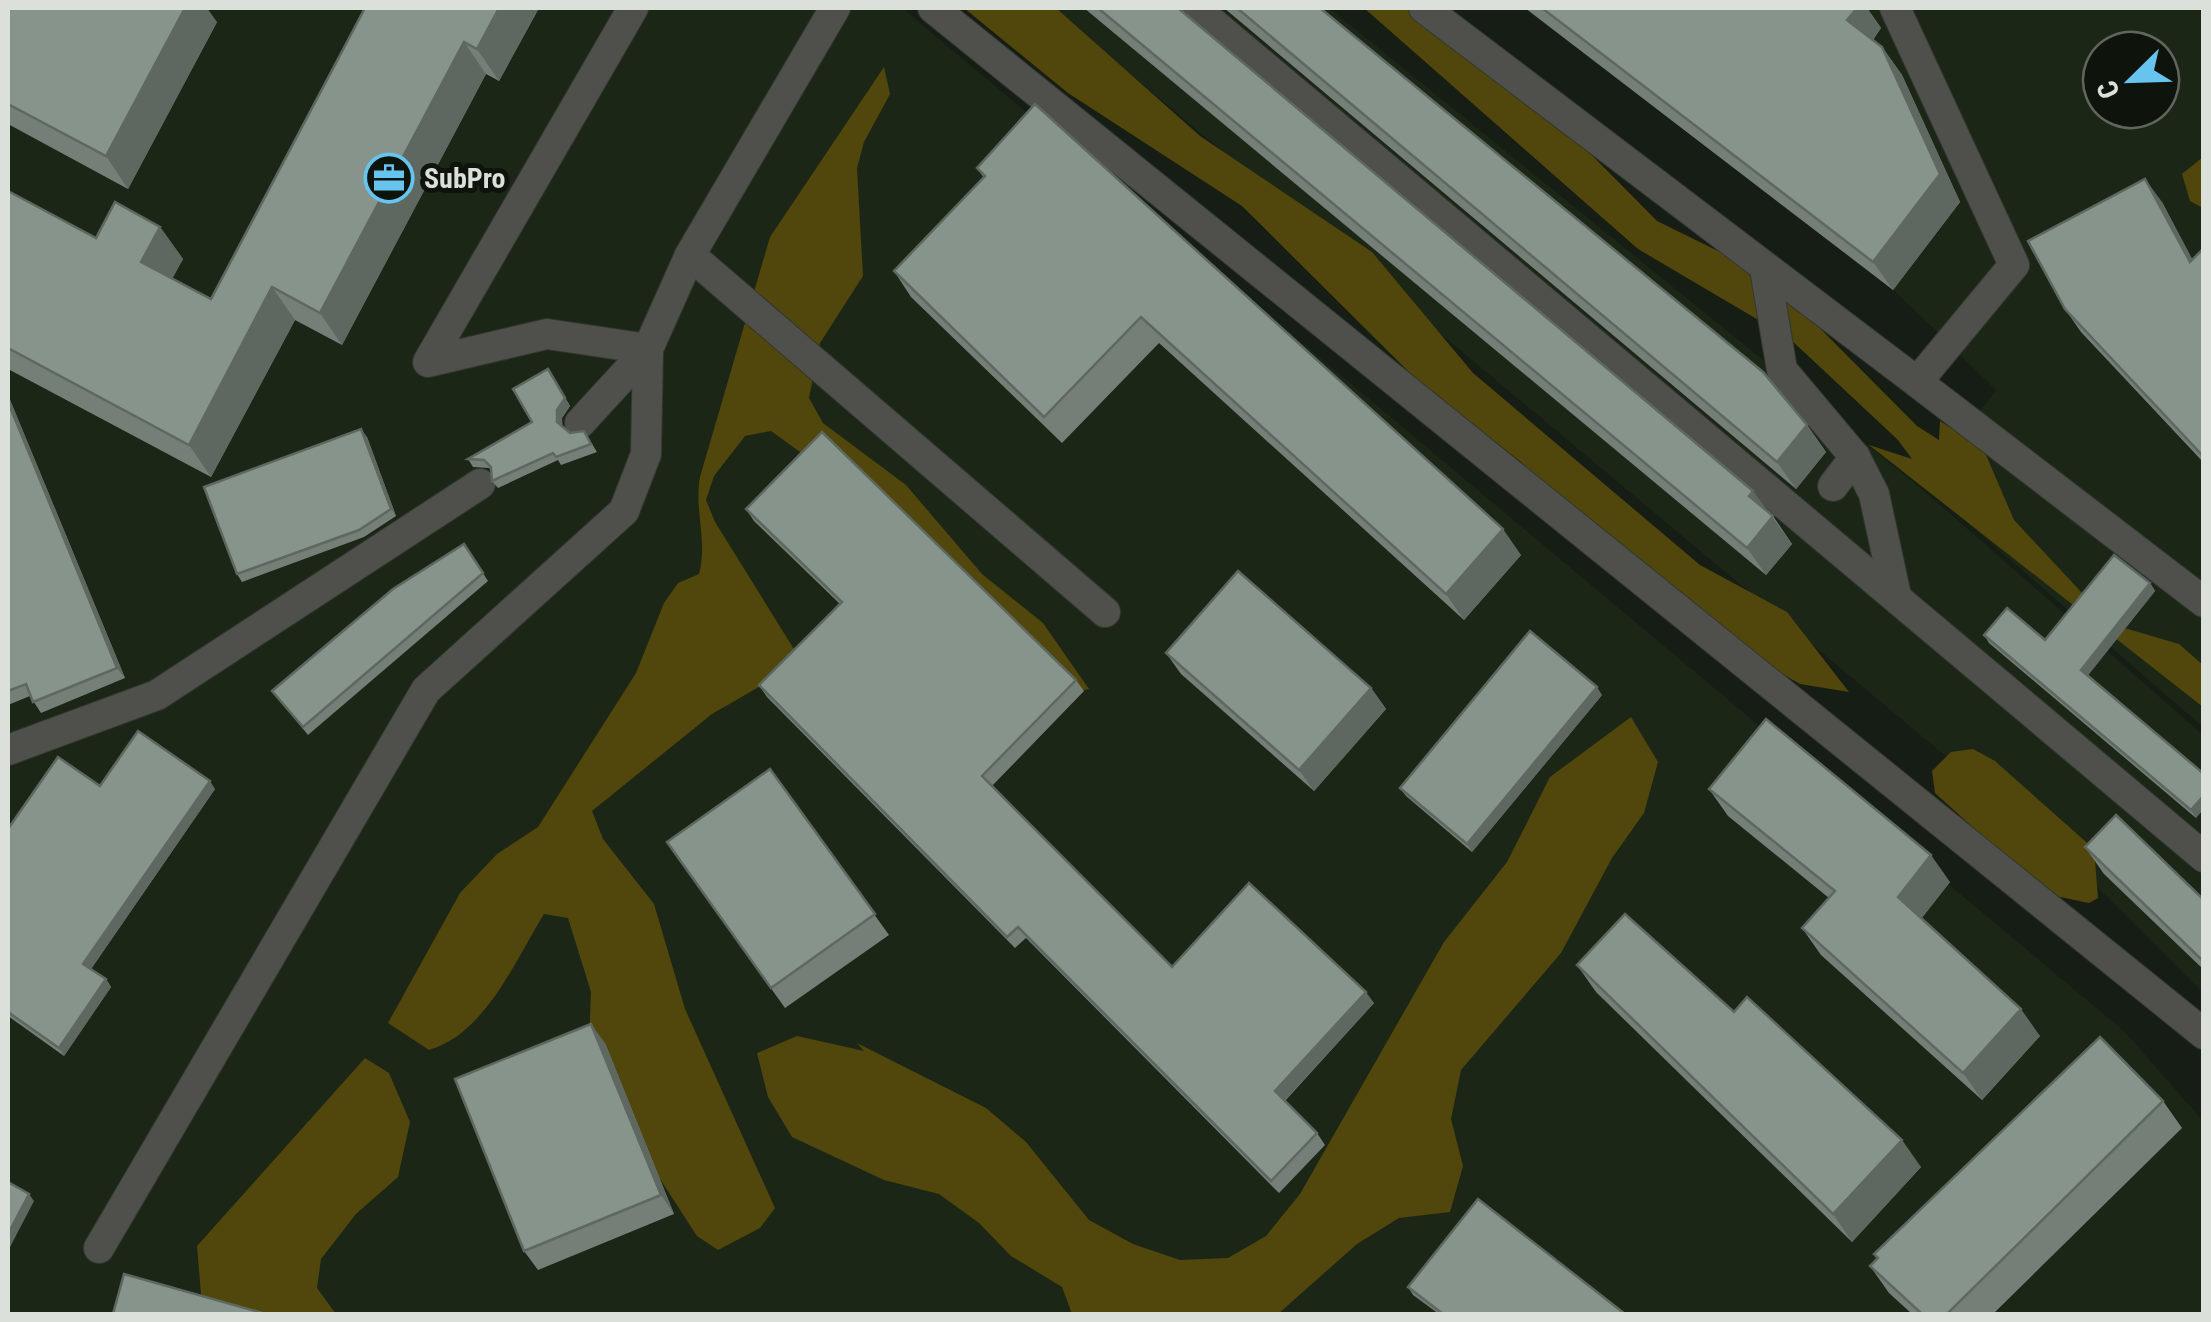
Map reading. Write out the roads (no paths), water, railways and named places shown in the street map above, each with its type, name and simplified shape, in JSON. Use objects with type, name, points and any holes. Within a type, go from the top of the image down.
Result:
[{"type":"lane","points":[[633,8],[428,362],[547,334],[648,349]]},
{"type":"lane","points":[[580,423],[648,349],[690,255],[834,8]]},
{"type":"lane","points":[[933,8],[2204,1034]]},
{"type":"lane","points":[[1195,8],[2204,858]]},
{"type":"lane","points":[[1424,8],[2204,602]]},
{"type":"lane","points":[[1895,8],[2014,265],[1916,382]]},
{"type":"lane","points":[[690,255],[1105,612]]},
{"type":"lane","points":[[1765,269],[1782,370],[1855,456],[1874,494],[1896,596]]},
{"type":"lane","points":[[99,1248],[426,690],[624,510],[646,454],[648,349]]},
{"type":"lane","points":[[1832,486],[1855,456]]},
{"type":"lane","points":[[8,750],[157,695],[480,484]]},
{"type":"place","name":"SubPro","points":[[389,178]]}]
